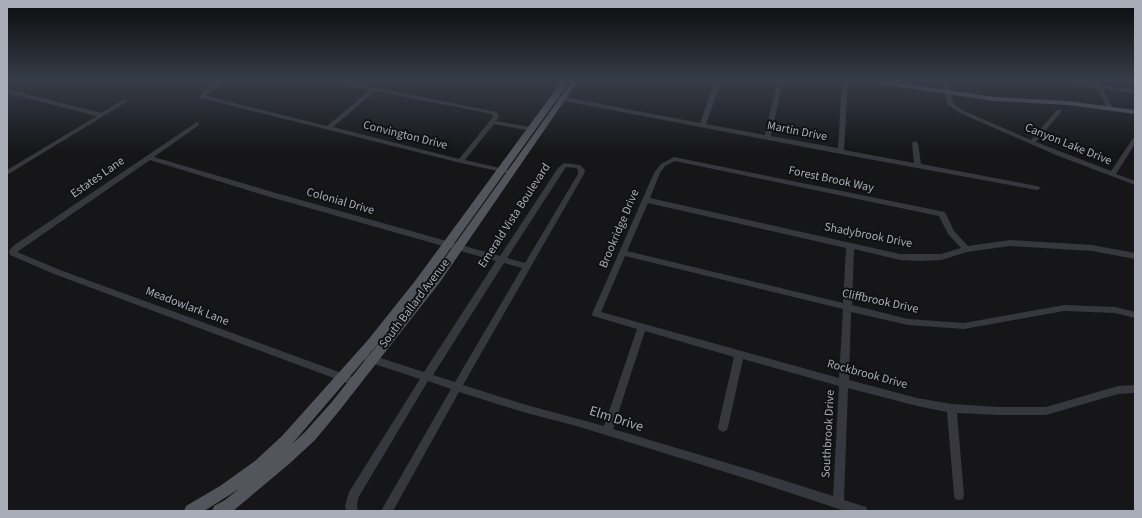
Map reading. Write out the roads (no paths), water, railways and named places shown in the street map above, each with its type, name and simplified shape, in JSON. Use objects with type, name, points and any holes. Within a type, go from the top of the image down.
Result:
[{"type":"main road","name":"South Ballard Avenue","points":[[506,171],[531,129],[552,105]]},
{"type":"main road","name":"South Ballard Avenue","points":[[191,511],[225,491],[260,465],[288,440],[362,355],[452,246],[553,105]]},
{"type":"main road","points":[[1098,105],[1135,108]]},
{"type":"main road","points":[[1109,106],[1135,112]]},
{"type":"main road","name":"South Ballard Avenue","points":[[227,509],[310,436],[373,360],[431,284],[452,246]]},
{"type":"street","points":[[63,105],[102,115]]},
{"type":"street","points":[[7,173],[118,105]]},
{"type":"street","name":"Convington Drive","points":[[234,105],[506,171]]},
{"type":"street","points":[[328,128],[355,105]]},
{"type":"street","points":[[457,105],[496,114],[496,118],[493,122],[460,161]]},
{"type":"street","name":"Martin Drive","points":[[596,105],[1037,188]]},
{"type":"street","points":[[702,125],[709,105]]},
{"type":"street","points":[[767,138],[774,105]]},
{"type":"street","points":[[840,152],[843,105]]},
{"type":"street","name":"Canyon Lake Drive","points":[[952,105],[978,119],[1032,143],[1135,184]]},
{"type":"street","points":[[1032,143],[1059,111]]},
{"type":"street","points":[[493,122],[531,129]]},
{"type":"street","name":"Estates Lane","points":[[13,251],[197,124]]},
{"type":"street","points":[[1112,175],[1135,139]]},
{"type":"street","points":[[915,143],[918,166]]},
{"type":"street","name":"Colonial Drive","points":[[148,157],[273,195],[527,267]]},
{"type":"street","name":"Brookridge Drive","points":[[596,314],[657,174],[663,165],[674,159]]},
{"type":"street","name":"Forest Brook Way","points":[[674,159],[942,214],[951,232],[966,249]]},
{"type":"street","name":"Emerald Vista Boulevard","points":[[352,511],[351,506],[353,496],[426,377],[560,169],[564,165],[578,166],[582,170],[582,174],[457,387],[387,511]]},
{"type":"street","name":"Shadybrook Drive","points":[[646,200],[900,257],[941,257],[966,249],[1010,243],[1092,248],[1135,256]]},
{"type":"street","name":"Southbrook Drive","points":[[838,503],[850,246]]},
{"type":"street","name":"Meadowlark Lane","points":[[13,251],[14,253],[57,272],[355,382]]},
{"type":"street","name":"Cliffbrook Drive","points":[[623,253],[908,322],[964,326],[1064,308],[1115,310],[1135,315]]},
{"type":"street","name":"Rockbrook Drive","points":[[596,314],[739,355],[917,402],[952,408],[999,411],[1046,411],[1118,390],[1135,389]]},
{"type":"street","points":[[607,432],[642,327]]},
{"type":"street","name":"Elm Drive","points":[[362,355],[373,360],[457,387],[754,476],[862,511]]},
{"type":"street","points":[[723,428],[739,355]]},
{"type":"street","points":[[952,408],[959,495]]},
{"type":"street","points":[[225,491],[227,509]]}]
